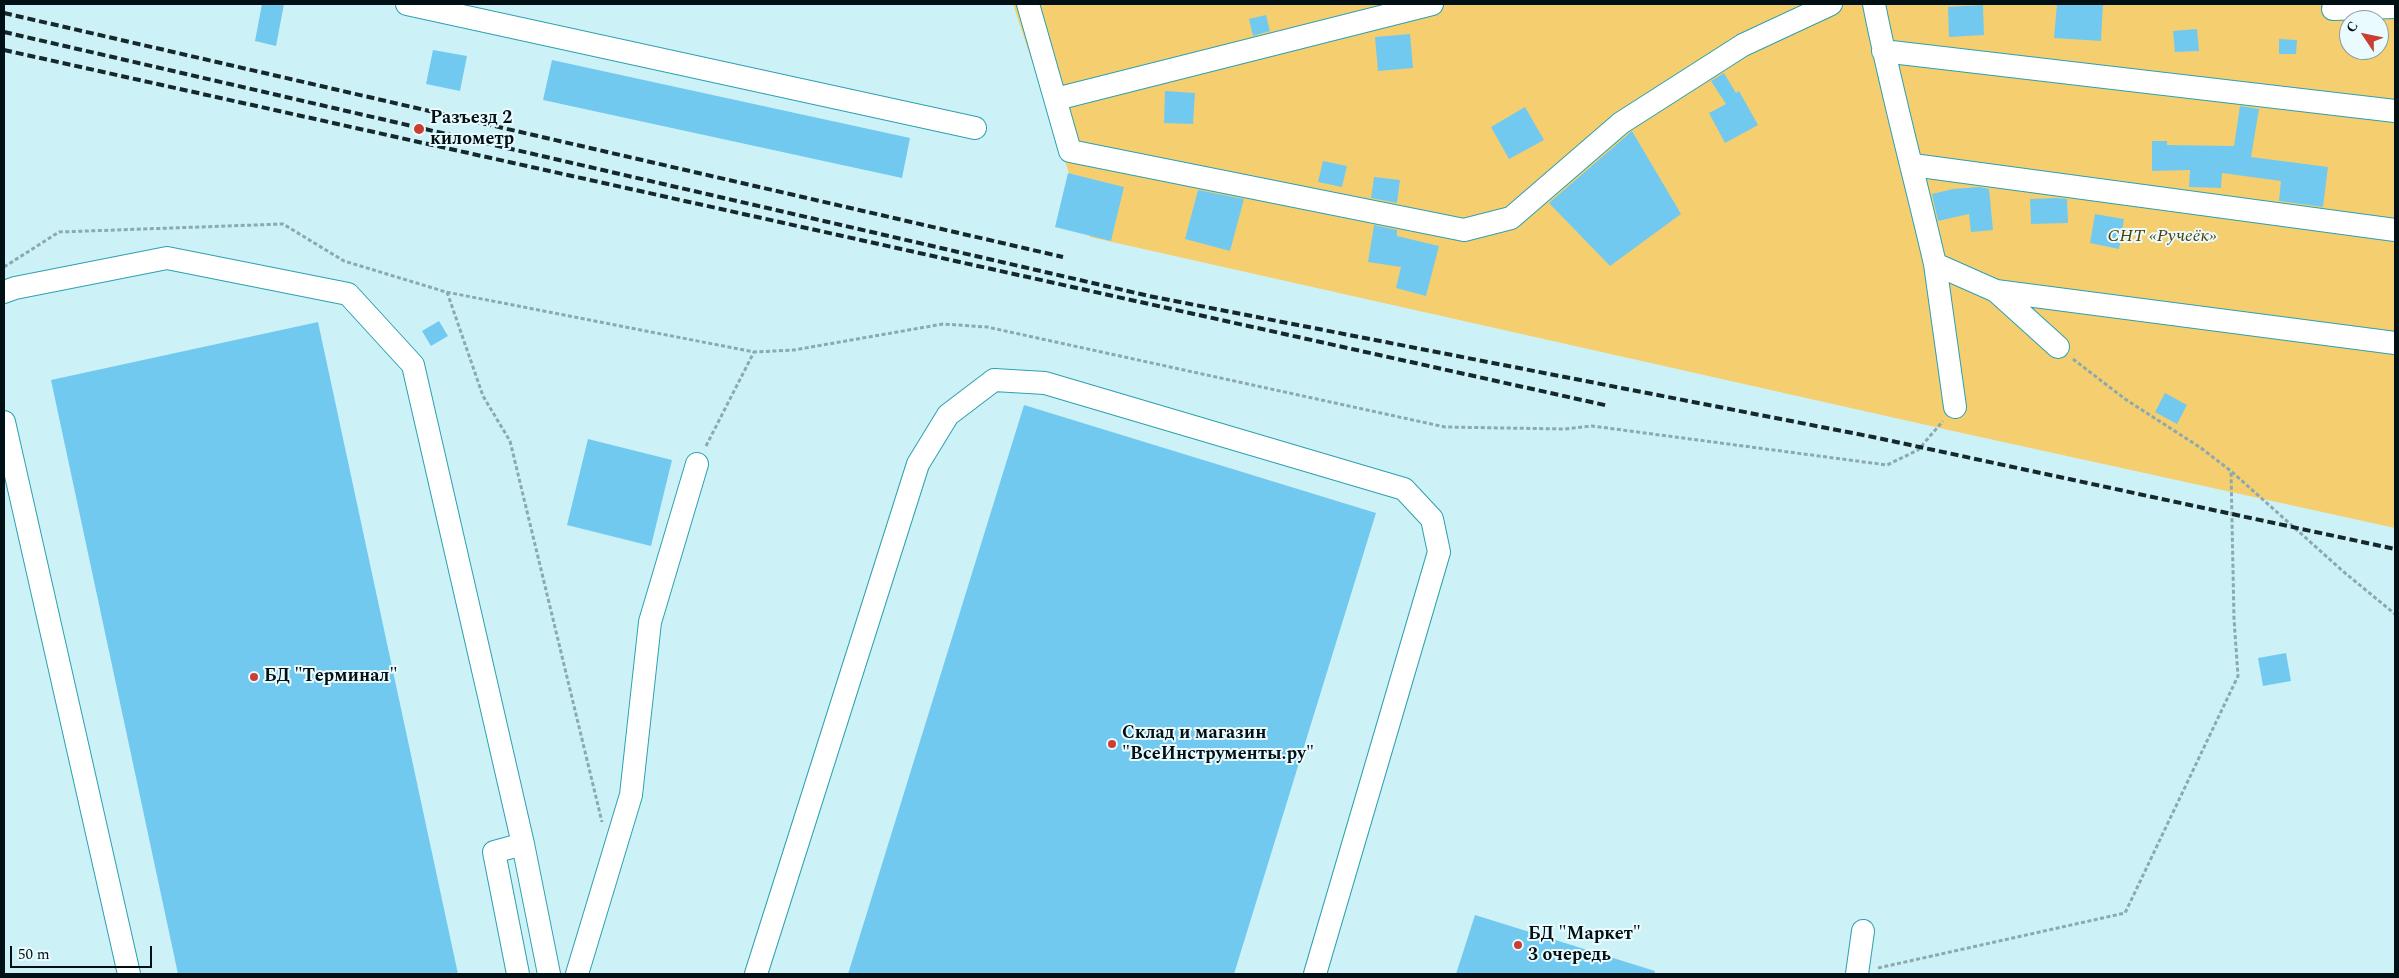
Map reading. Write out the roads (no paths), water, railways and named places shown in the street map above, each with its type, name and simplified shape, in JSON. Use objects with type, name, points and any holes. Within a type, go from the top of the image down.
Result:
[{"type":"street","points":[[407,4],[975,128]]},
{"type":"street","points":[[1028,4],[1070,151],[1464,230],[1511,218],[1621,124],[1743,45],[1831,4]]},
{"type":"street","points":[[1056,99],[1432,4]]},
{"type":"street","points":[[1874,4],[1935,264],[1955,408]]},
{"type":"street","points":[[2333,9],[2395,7]]},
{"type":"street","points":[[1884,52],[2395,111]]},
{"type":"street","points":[[1913,165],[2395,230]]},
{"type":"street","points":[[4,292],[167,258],[348,294],[413,365],[523,844],[549,974]]},
{"type":"street","points":[[1935,264],[1996,291],[2395,343]]},
{"type":"street","points":[[1996,291],[2058,348]]},
{"type":"street","points":[[756,974],[918,464],[948,415],[994,380],[1045,383],[1404,489],[1432,519],[1440,552],[1315,974]]},
{"type":"street","points":[[5,428],[129,974]]},
{"type":"street","points":[[577,974],[631,795],[650,622],[697,464]]},
{"type":"street","points":[[518,974],[494,852],[523,844]]},
{"type":"street","points":[[1858,973],[1863,931]]},
{"type":"railway","points":[[4,13],[1063,257]]},
{"type":"railway","points":[[4,32],[1149,296],[1873,437],[2395,549]]},
{"type":"railway","points":[[4,50],[1609,406]]},
{"type":"place","name":"Разъезд 2 километр","points":[[419,129]]},
{"type":"place","name":"БД \"Терминал\"","points":[[254,677]]},
{"type":"place","name":"Склад и магазин \"ВсеИнструменты.ру\"","points":[[1112,744]]},
{"type":"place","name":"БД \"Маркет\" 3 очередь","points":[[1518,945]]},
{"type":"park label","name":"СНТ «Ручеёк»","points":[[2162,237]]}]
